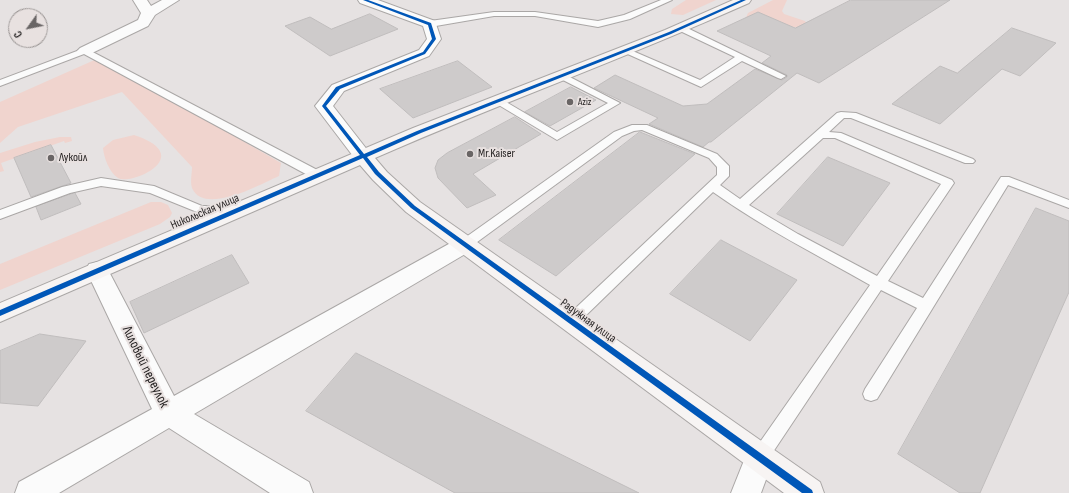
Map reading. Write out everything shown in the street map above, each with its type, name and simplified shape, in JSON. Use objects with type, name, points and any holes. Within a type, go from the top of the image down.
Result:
[{"type":"street","points":[[140,0],[148,13]]},
{"type":"street","points":[[85,51],[143,23],[147,18],[148,13],[172,0]]},
{"type":"street","points":[[363,156],[324,106],[338,88],[424,53],[434,39],[430,24],[365,0]]},
{"type":"street","name":"Никольская улица","points":[[0,313],[419,132],[625,51],[744,0]]},
{"type":"street","name":"Радужная улица","points":[[363,156],[380,176],[413,207],[570,322],[809,493]]},
{"type":"street","points":[[30,493],[464,245]]},
{"type":"street","name":"Лиловый переулок","points":[[97,270],[168,414],[298,493]]},
{"type":"street","points":[[746,493],[759,458]]},
{"type":"lane","points":[[430,24],[494,14],[535,14],[598,24],[627,17],[668,0]]},
{"type":"lane","points":[[681,28],[781,76]]},
{"type":"lane","points":[[0,83],[85,51],[319,176]]},
{"type":"lane","points":[[625,51],[702,84],[742,57]]},
{"type":"lane","points":[[497,101],[557,137],[615,103],[562,76]]},
{"type":"lane","points":[[740,206],[841,115],[852,115],[969,161]]},
{"type":"lane","points":[[464,245],[618,134],[632,128],[643,126],[713,156],[723,166],[723,176],[570,322]]},
{"type":"lane","points":[[759,458],[948,183],[837,135],[820,135]]},
{"type":"lane","points":[[871,394],[1005,180],[1069,204]]},
{"type":"lane","points":[[0,216],[83,185],[100,182],[140,187],[159,192],[182,204],[201,211],[221,212],[253,204]]},
{"type":"lane","points":[[712,186],[740,206],[879,283],[926,306]]},
{"type":"shaded area","points":[[686,0],[716,0],[683,15],[671,14],[672,9]]},
{"type":"shaded area","points":[[773,0],[787,0],[782,11],[784,14],[805,21],[809,28],[804,29],[762,21],[744,22],[748,13]]},
{"type":"shaded area","points":[[99,58],[281,163],[279,176],[233,196],[220,199],[208,199],[198,196],[191,186],[192,167],[122,92],[18,127],[0,143],[0,102]]},
{"type":"shaded area","points":[[134,135],[152,143],[160,152],[160,160],[155,167],[135,178],[118,178],[112,172],[104,156],[103,148],[113,140]]},
{"type":"shaded area","points":[[60,137],[71,137],[72,141],[65,143],[64,141],[1,163],[4,171],[0,172],[0,153],[35,142]]},
{"type":"shaded area","points":[[151,202],[161,202],[168,205],[172,213],[170,217],[160,224],[0,290],[0,264]]},
{"type":"building","points":[[851,0],[950,0],[819,83],[797,73],[703,147],[649,124],[658,118],[594,88],[615,75],[683,106],[707,104],[755,69],[782,80],[787,77],[787,75],[762,63],[771,56],[717,31],[758,12],[795,28]]},
{"type":"building","points":[[370,14],[398,29],[330,56],[285,26],[310,17],[331,29]]},
{"type":"building","points":[[1012,28],[1056,43],[1020,76],[1002,69],[940,124],[892,104],[940,66],[957,73]]},
{"type":"building","points":[[458,61],[492,87],[413,118],[380,89]]},
{"type":"building","points":[[571,87],[596,100],[550,126],[525,112]]},
{"type":"building","points":[[515,117],[541,134],[473,174],[496,195],[467,208],[438,178],[435,168],[438,160],[447,153]]},
{"type":"building","points":[[640,132],[695,154],[556,276],[499,240]]},
{"type":"building","points":[[51,145],[71,183],[31,197],[14,158]]},
{"type":"building","points":[[828,157],[890,183],[843,246],[777,214]]},
{"type":"building","points":[[75,193],[81,204],[41,220],[36,207]]},
{"type":"building","points":[[1036,208],[1069,221],[1069,292],[980,493],[960,493],[898,454]]},
{"type":"building","points":[[721,240],[797,280],[750,341],[670,294]]},
{"type":"building","points":[[232,255],[249,283],[144,333],[130,302]]},
{"type":"building","points":[[40,334],[86,341],[38,406],[0,403],[0,351]]},
{"type":"building","points":[[356,353],[639,493],[455,493],[306,411]]},
{"type":"cycle path","points":[[365,0],[430,24],[434,39],[424,53],[338,88],[324,106],[377,173],[413,207],[809,493]]},
{"type":"cycle path","points":[[0,313],[419,132],[670,33],[744,0]]},
{"type":"place","name":"Aziz","points":[[570,102]]},
{"type":"place","name":"Mr.Kaiser","points":[[470,154]]},
{"type":"place","name":"Лукойл","points":[[51,158]]}]
